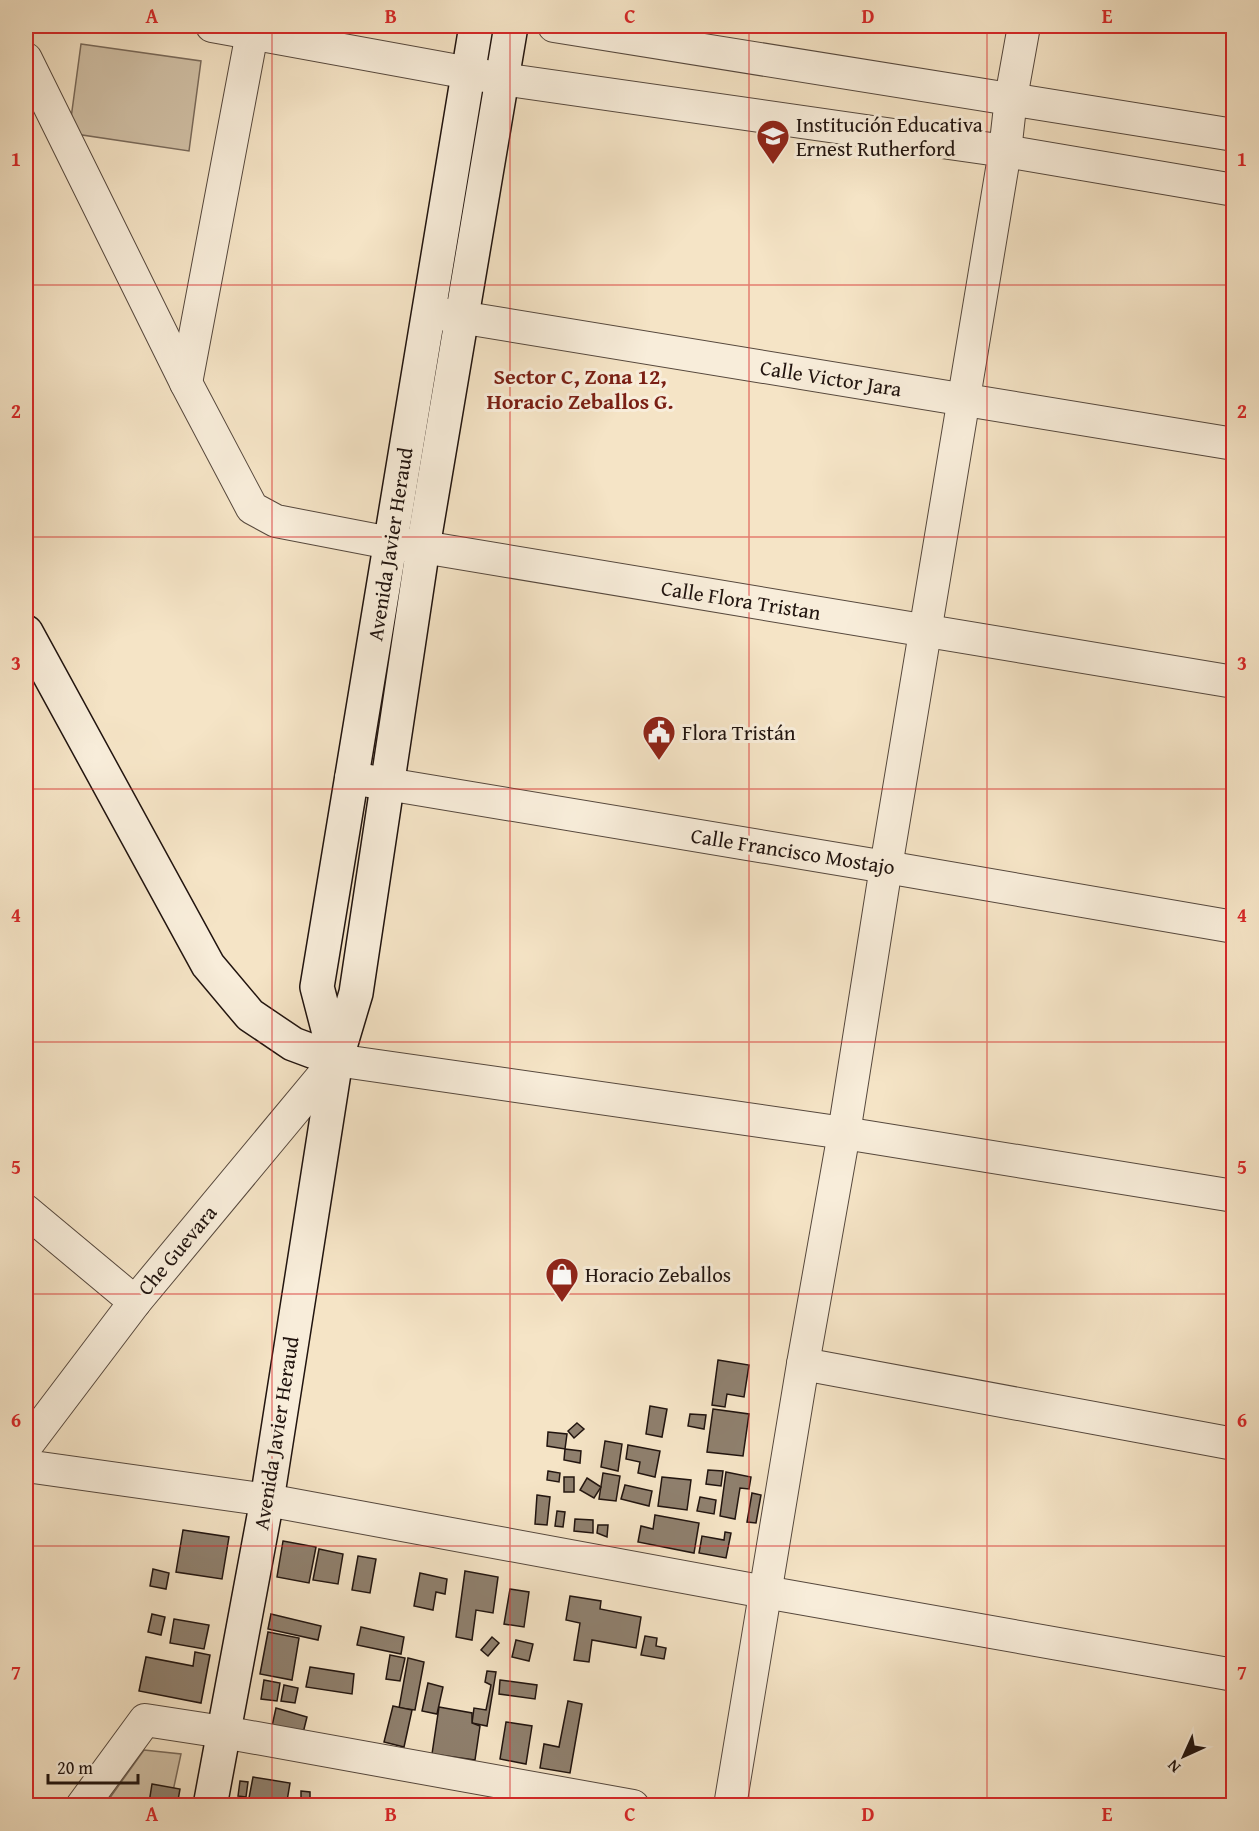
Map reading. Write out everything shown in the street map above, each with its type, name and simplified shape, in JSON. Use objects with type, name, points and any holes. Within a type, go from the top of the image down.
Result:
[{"type":"street","points":[[212,26],[502,79],[1005,152],[1233,190]]},
{"type":"street","name":"Avenida Javier Heraud","points":[[336,1060],[316,987],[476,26]]},
{"type":"street","name":"Avenida Javier Heraud","points":[[210,1806],[267,1500],[336,1060],[356,993],[423,547],[511,26]]},
{"type":"street","points":[[554,26],[1233,135]]},
{"type":"street","points":[[730,1806],[803,1364],[844,1133],[1024,26]]},
{"type":"street","points":[[186,383],[252,33]]},
{"type":"street","points":[[26,59],[186,383]]},
{"type":"street","name":"Calle Victor Jara","points":[[428,312],[1233,444]]},
{"type":"street","name":"Calle Flora Tristan","points":[[186,383],[252,508],[276,521],[390,543],[1233,682]]},
{"type":"street","points":[[26,632],[208,964],[250,1015],[293,1044],[336,1060],[844,1133],[1233,1196]]},
{"type":"street","name":"Calle Francisco Mostajo","points":[[351,778],[1233,927]]},
{"type":"street","name":"Che Guevara","points":[[26,1446],[135,1302],[336,1060]]},
{"type":"street","points":[[26,1211],[135,1302]]},
{"type":"street","points":[[803,1364],[1233,1444]]},
{"type":"street","points":[[26,1466],[267,1500],[1233,1675]]},
{"type":"street","points":[[82,1806],[145,1720],[633,1806]]},
{"type":"shaded area","points":[[81,44],[201,61],[189,151],[69,133]]},
{"type":"shaded area","points":[[144,1750],[181,1754],[170,1805],[104,1806]]},
{"type":"building","points":[[718,1360],[749,1365],[744,1397],[727,1394],[725,1407],[712,1405]]},
{"type":"building","points":[[650,1406],[667,1409],[662,1437],[646,1434]]},
{"type":"building","points":[[713,1409],[749,1414],[743,1456],[707,1452]]},
{"type":"building","points":[[690,1414],[706,1415],[704,1429],[688,1426]]},
{"type":"building","points":[[577,1423],[584,1429],[574,1438],[568,1431]]},
{"type":"building","points":[[548,1432],[567,1434],[565,1449],[547,1446]]},
{"type":"building","points":[[605,1441],[622,1444],[618,1471],[601,1467]]},
{"type":"building","points":[[628,1445],[660,1451],[655,1477],[638,1473],[640,1462],[626,1459]]},
{"type":"building","points":[[565,1449],[581,1451],[580,1463],[564,1460]]},
{"type":"building","points":[[708,1470],[723,1471],[721,1486],[706,1484]]},
{"type":"building","points":[[548,1471],[560,1473],[559,1482],[547,1480]]},
{"type":"building","points":[[726,1472],[751,1477],[749,1489],[740,1488],[735,1519],[720,1516]]},
{"type":"building","points":[[603,1473],[620,1476],[616,1501],[599,1499]]},
{"type":"building","points":[[564,1477],[574,1477],[574,1492],[564,1492]]},
{"type":"building","points":[[662,1477],[691,1480],[687,1510],[658,1506]]},
{"type":"building","points":[[587,1478],[601,1487],[594,1498],[580,1490]]},
{"type":"building","points":[[625,1485],[652,1491],[649,1506],[621,1499]]},
{"type":"building","points":[[752,1493],[761,1495],[756,1523],[747,1522]]},
{"type":"building","points":[[537,1495],[550,1497],[547,1525],[535,1524]]},
{"type":"building","points":[[700,1497],[716,1500],[714,1514],[697,1511]]},
{"type":"building","points":[[557,1511],[565,1512],[563,1527],[555,1526]]},
{"type":"building","points":[[655,1515],[699,1523],[694,1553],[638,1542],[641,1526],[653,1529]]},
{"type":"building","points":[[575,1519],[593,1520],[593,1533],[574,1531]]},
{"type":"building","points":[[598,1525],[608,1525],[607,1537],[597,1533]]},
{"type":"building","points":[[183,1530],[229,1537],[222,1579],[176,1572]]},
{"type":"building","points":[[725,1532],[731,1533],[726,1558],[699,1553],[702,1536],[724,1540]]},
{"type":"building","points":[[283,1541],[316,1547],[309,1583],[277,1577]]},
{"type":"building","points":[[319,1549],[343,1554],[338,1584],[313,1580]]},
{"type":"building","points":[[358,1556],[376,1559],[370,1593],[352,1590]]},
{"type":"building","points":[[153,1569],[169,1573],[166,1589],[150,1586]]},
{"type":"building","points":[[465,1571],[498,1577],[493,1613],[476,1610],[472,1640],[456,1637]]},
{"type":"building","points":[[420,1573],[447,1579],[445,1594],[436,1592],[433,1610],[414,1606]]},
{"type":"building","points":[[510,1589],[529,1592],[524,1627],[504,1624]]},
{"type":"building","points":[[570,1596],[601,1601],[600,1609],[641,1617],[636,1648],[592,1640],[589,1662],[574,1660],[580,1623],[566,1620]]},
{"type":"building","points":[[152,1614],[165,1617],[161,1635],[148,1632]]},
{"type":"building","points":[[271,1614],[321,1626],[318,1640],[268,1629]]},
{"type":"building","points":[[174,1619],[209,1625],[204,1649],[170,1643]]},
{"type":"building","points":[[361,1627],[404,1637],[401,1654],[357,1645]]},
{"type":"building","points":[[268,1632],[299,1638],[292,1680],[260,1674]]},
{"type":"building","points":[[645,1636],[657,1638],[656,1646],[666,1648],[664,1659],[641,1655]]},
{"type":"building","points":[[492,1637],[499,1643],[488,1656],[481,1650]]},
{"type":"building","points":[[516,1640],[533,1644],[529,1661],[512,1657]]},
{"type":"building","points":[[195,1652],[210,1655],[201,1703],[139,1691],[146,1657],[193,1666]]},
{"type":"building","points":[[390,1655],[405,1658],[400,1681],[386,1679]]},
{"type":"building","points":[[408,1658],[424,1662],[415,1710],[399,1708]]},
{"type":"building","points":[[310,1667],[354,1674],[352,1694],[306,1687]]},
{"type":"building","points":[[487,1671],[496,1672],[487,1726],[472,1723],[474,1708],[486,1710],[491,1685],[485,1682]]},
{"type":"building","points":[[264,1680],[280,1683],[277,1701],[261,1699]]},
{"type":"building","points":[[500,1680],[537,1685],[535,1699],[499,1694]]},
{"type":"building","points":[[428,1683],[443,1687],[437,1714],[422,1711]]},
{"type":"building","points":[[284,1685],[298,1688],[295,1703],[281,1701]]},
{"type":"building","points":[[568,1701],[582,1704],[570,1773],[540,1768],[544,1744],[559,1747]]},
{"type":"building","points":[[393,1706],[412,1710],[404,1747],[384,1742]]},
{"type":"building","points":[[439,1707],[472,1713],[472,1723],[480,1726],[475,1760],[432,1754]]},
{"type":"building","points":[[276,1708],[307,1717],[303,1733],[272,1726]]},
{"type":"building","points":[[506,1722],[532,1726],[526,1764],[500,1759]]},
{"type":"building","points":[[253,1777],[290,1783],[287,1801],[270,1798],[269,1806],[254,1806],[255,1799],[249,1798]]},
{"type":"building","points":[[240,1781],[248,1782],[246,1797],[238,1796]]},
{"type":"building","points":[[152,1784],[180,1789],[177,1806],[149,1803]]},
{"type":"building","points":[[301,1791],[310,1792],[310,1800],[301,1799]]},
{"type":"building","points":[[355,1800],[377,1804],[377,1806],[354,1806]]},
{"type":"place","name":"Institución Educativa Ernest Rutherford","points":[[773,165]]},
{"type":"place","name":"Flora Tristán","points":[[659,761]]},
{"type":"place","name":"Horacio Zeballos","points":[[562,1303]]},
{"type":"district","name":"Sector C, Zona 12, Horacio Zeballos G.","points":[[580,388]]}]
